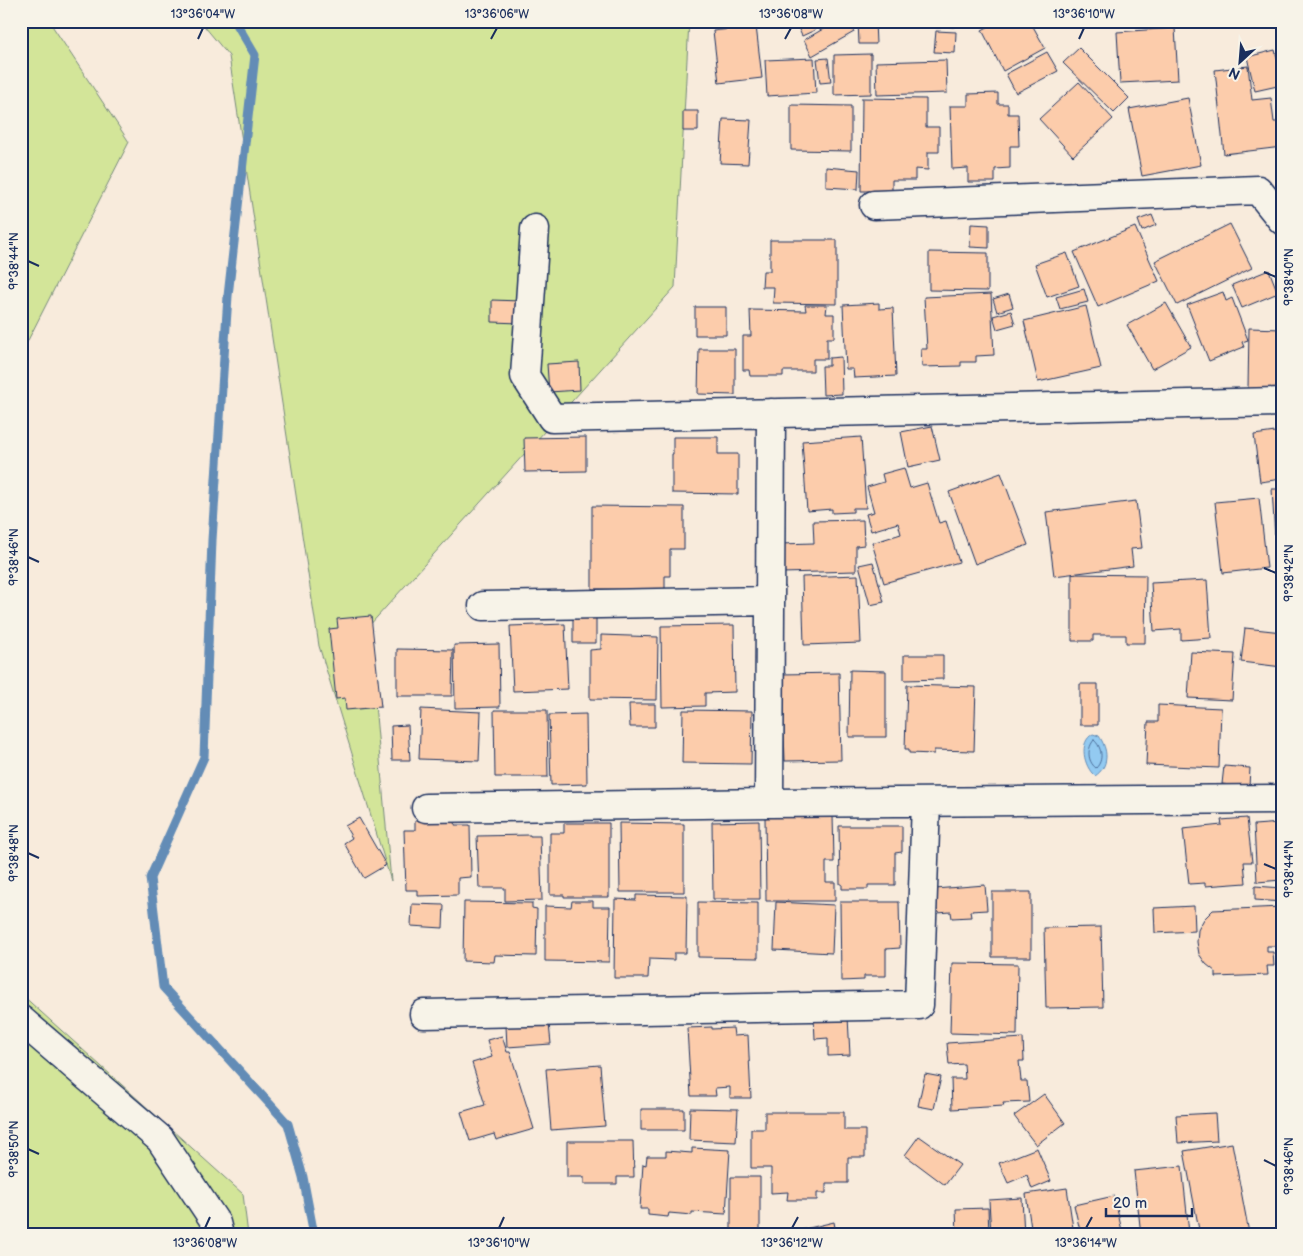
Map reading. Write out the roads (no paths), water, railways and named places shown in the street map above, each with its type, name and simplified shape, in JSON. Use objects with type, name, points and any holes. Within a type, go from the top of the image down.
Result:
[{"type":"street","points":[[874,205],[1258,190],[1282,220]]},
{"type":"street","points":[[535,229],[525,376],[552,418],[1282,402]]},
{"type":"street","points":[[769,803],[771,413]]},
{"type":"street","points":[[483,606],[770,601]]},
{"type":"street","points":[[426,808],[1282,799]]},
{"type":"street","points":[[424,1014],[919,1004],[926,802]]},
{"type":"street","points":[[21,1020],[160,1140],[212,1231]]},
{"type":"water","points":[[1093,734],[1099,736],[1106,752],[1103,767],[1095,776],[1088,767],[1084,755],[1085,743]]},
{"type":"waterway","points":[[235,21],[255,55],[228,296],[212,540],[204,757],[150,878],[163,987],[288,1124],[303,1177],[314,1235]]}]
